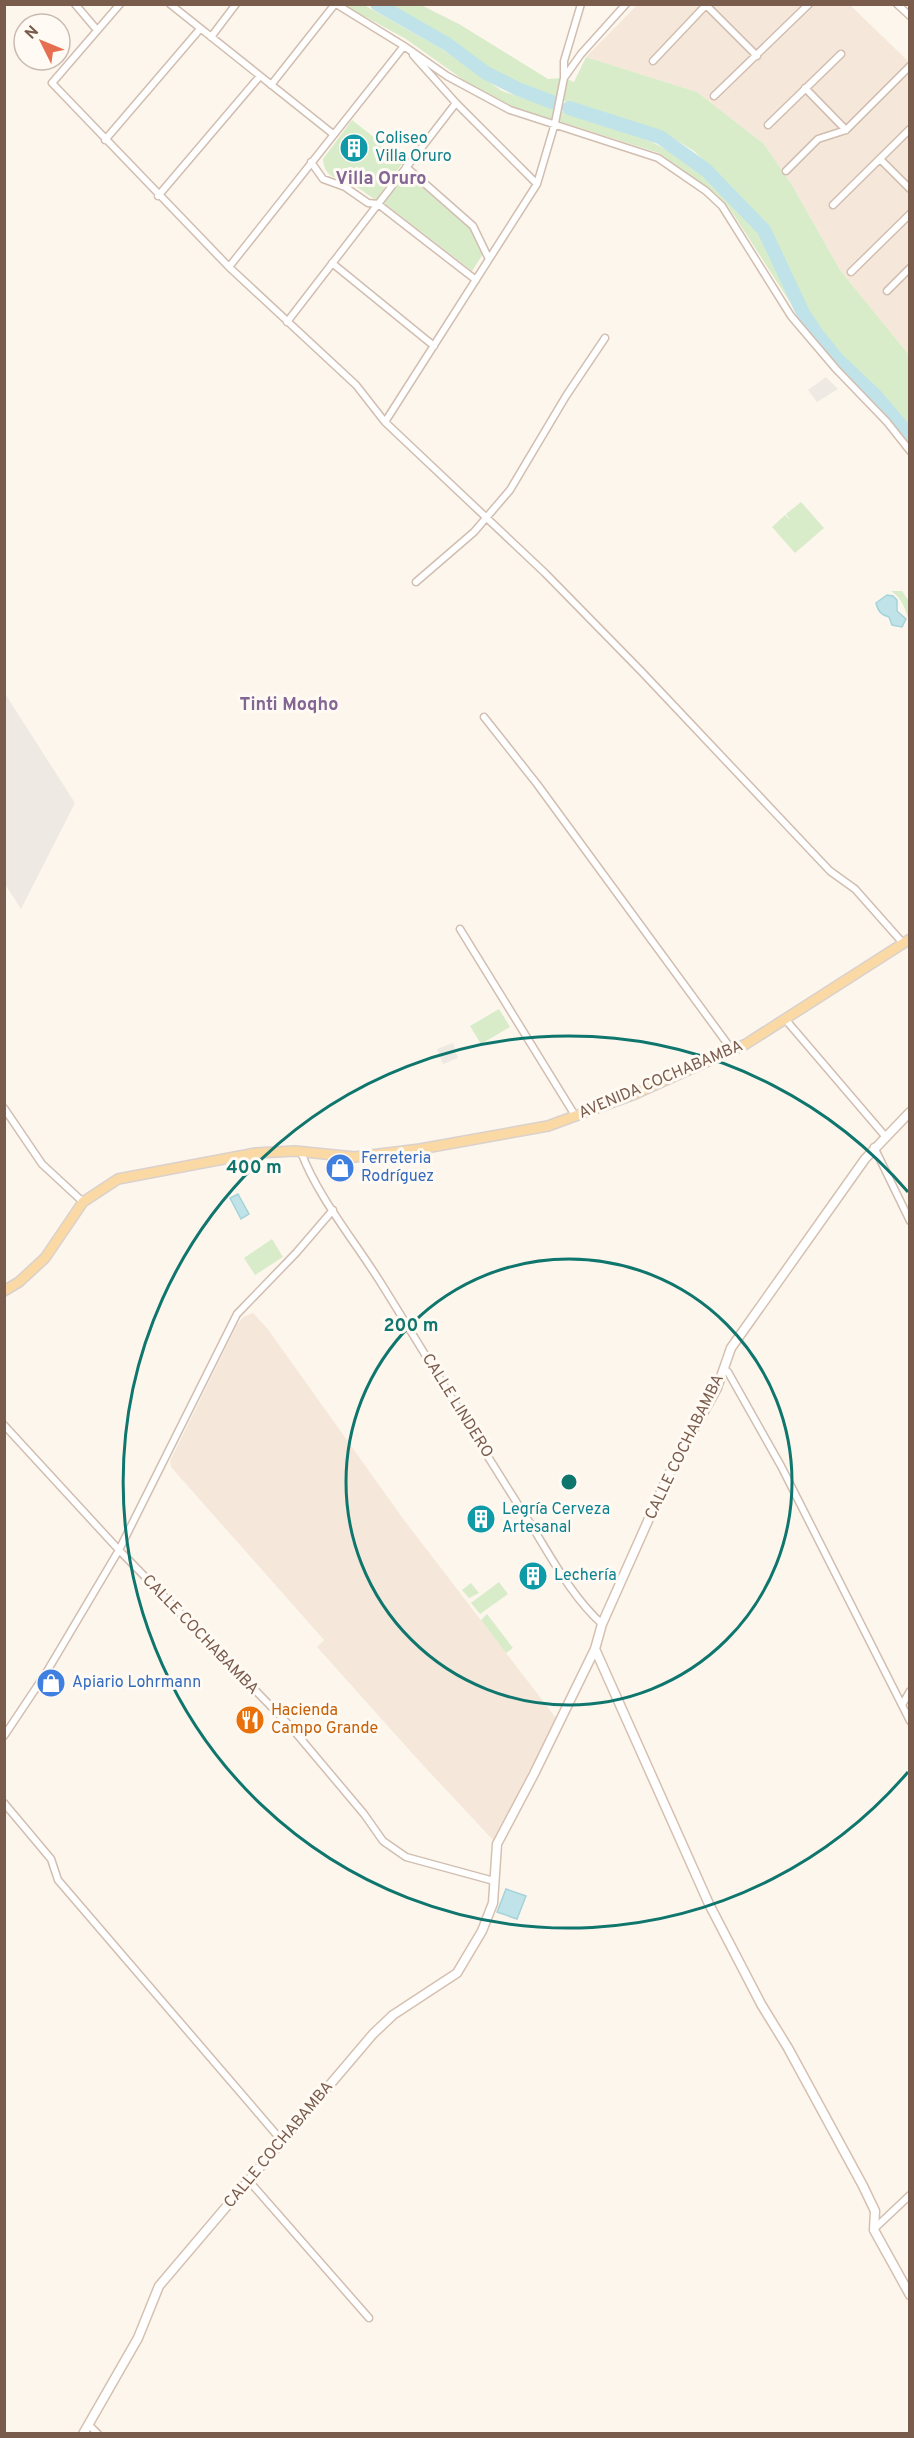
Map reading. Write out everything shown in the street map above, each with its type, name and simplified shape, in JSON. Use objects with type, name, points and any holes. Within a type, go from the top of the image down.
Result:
[{"type":"main road","name":"AVENIDA COCHABAMBA","points":[[4,1291],[19,1282],[45,1258],[83,1202],[118,1179],[256,1153],[301,1152],[355,1157],[420,1149],[548,1126],[635,1094],[732,1050],[785,1019],[906,940]]},
{"type":"street","points":[[75,4],[97,30]]},
{"type":"street","points":[[120,4],[52,83],[158,196],[229,267],[356,385],[385,422],[545,573],[830,871],[855,889],[906,940]]},
{"type":"street","points":[[211,37],[236,4]]},
{"type":"street","points":[[271,84],[335,4],[404,46],[447,76],[510,110],[658,158],[706,191],[722,206],[791,316],[887,422],[909,451]]},
{"type":"street","points":[[385,422],[476,280],[488,257],[537,184],[555,123],[564,78],[564,61],[581,4]]},
{"type":"street","points":[[564,78],[581,54],[626,4]]},
{"type":"street","points":[[714,96],[757,57],[809,4]]},
{"type":"street","points":[[897,4],[909,16]]},
{"type":"street","points":[[171,5],[333,134]]},
{"type":"street","points":[[653,61],[707,5],[757,57]]},
{"type":"street","points":[[105,140],[200,29]]},
{"type":"street","points":[[404,46],[456,103],[537,184]]},
{"type":"street","points":[[229,267],[404,46]]},
{"type":"street","points":[[768,125],[841,54]]},
{"type":"street","points":[[786,171],[818,140],[846,130],[909,66]]},
{"type":"street","points":[[158,196],[260,76]]},
{"type":"street","points":[[806,88],[846,130]]},
{"type":"street","points":[[286,322],[456,103]]},
{"type":"street","points":[[833,205],[909,129]]},
{"type":"street","points":[[880,159],[909,189]]},
{"type":"street","points":[[310,162],[323,179],[345,187],[368,204],[378,204],[476,280]]},
{"type":"street","points":[[406,167],[473,226],[488,257]]},
{"type":"street","points":[[851,272],[909,214]]},
{"type":"street","points":[[332,263],[434,346]]},
{"type":"street","points":[[887,291],[909,268]]},
{"type":"street","points":[[416,582],[474,532],[510,490],[566,396],[605,338]]},
{"type":"street","points":[[484,717],[544,794],[732,1050]]},
{"type":"street","points":[[459,929],[576,1117]]},
{"type":"street","points":[[785,1019],[885,1136]]},
{"type":"street","points":[[4,1108],[42,1164],[83,1202]]},
{"type":"street","name":"CALLE COCHABAMBA","points":[[83,2433],[138,2338],[159,2286],[373,2034],[393,2015],[457,1973],[493,1903],[497,1844],[595,1649],[602,1624],[668,1476],[717,1388],[731,1348],[874,1148],[909,1112]]},
{"type":"street","points":[[874,1148],[909,1221]]},
{"type":"street","name":"CALLE LINDERO","points":[[301,1152],[306,1165],[333,1210],[567,1582],[602,1624]]},
{"type":"street","points":[[4,1736],[46,1673],[119,1550],[237,1314],[296,1253],[333,1210]]},
{"type":"street","points":[[724,1369],[728,1372],[781,1466],[909,1721]]},
{"type":"street","name":"CALLE COCHABAMBA","points":[[4,1425],[119,1550],[290,1726],[364,1814],[383,1841],[406,1857],[494,1881]]},
{"type":"street","points":[[595,1649],[709,1904],[761,2004],[789,2048],[863,2186],[875,2211],[874,2230],[909,2295]]},
{"type":"street","points":[[902,1705],[909,1691]]},
{"type":"street","points":[[4,1803],[51,1859],[58,1880],[282,2141]]},
{"type":"street","points":[[249,2181],[369,2318]]},
{"type":"street","points":[[874,2230],[909,2195]]},
{"type":"street","points":[[89,2425],[98,2433]]},
{"type":"shaded area","points":[[637,5],[850,5],[909,62],[909,355],[840,270],[792,185],[764,144],[697,92],[586,57]]},
{"type":"shaded area","points":[[826,377],[838,389],[817,402],[808,390]]},
{"type":"shaded area","points":[[4,692],[75,803],[21,909],[5,884]]},
{"type":"shaded area","points":[[453,1043],[458,1058],[443,1064],[437,1049]]},
{"type":"shaded area","points":[[253,1313],[267,1328],[404,1520],[556,1718],[494,1841],[317,1647],[324,1640],[171,1467],[170,1461],[236,1327],[243,1317]]},
{"type":"green space","points":[[344,5],[364,5],[440,48],[502,91],[652,142],[676,155],[703,174],[759,232],[799,316],[728,206],[715,193],[659,153],[514,107],[465,81],[406,39]]},
{"type":"green space","points":[[384,5],[421,5],[459,24],[548,79],[564,78],[574,82],[586,57],[697,92],[764,144],[792,185],[840,270],[909,355],[909,429],[871,384],[847,362],[809,313],[768,227],[731,186],[694,151],[662,131],[521,86],[492,71],[445,38],[394,13]]},
{"type":"green space","name":"Coliseo Villa Oruro","points":[[352,120],[404,161],[376,200],[355,186],[330,175],[324,166],[323,159]]},
{"type":"green space","points":[[407,174],[469,228],[483,254],[472,271],[384,203]]},
{"type":"green space","points":[[801,502],[824,528],[795,553],[772,527],[785,515],[790,520],[786,514]]},
{"type":"green space","points":[[891,591],[902,591],[909,601],[909,620],[900,600]]},
{"type":"green space","points":[[499,1009],[510,1027],[481,1044],[470,1026]]},
{"type":"green space","points":[[272,1239],[283,1257],[255,1275],[244,1258]]},
{"type":"green space","points":[[499,1582],[508,1594],[480,1614],[471,1603]]},
{"type":"green space","points":[[471,1583],[479,1593],[469,1598],[462,1590]]},
{"type":"green space","points":[[487,1614],[513,1648],[506,1653],[481,1620]]},
{"type":"water","points":[[887,595],[897,600],[897,611],[906,619],[902,627],[892,625],[889,617],[882,614],[878,608],[876,603]]},
{"type":"water","points":[[238,1194],[249,1214],[241,1219],[230,1198]]},
{"type":"water","points":[[506,1889],[526,1896],[517,1919],[497,1912]]},
{"type":"waterway","points":[[377,4],[447,44],[486,73],[552,102]]},
{"type":"waterway","points":[[569,108],[660,137],[706,170],[764,230],[804,315],[817,334],[837,359],[875,395],[910,436]]},
{"type":"place","name":"Coliseo Villa Oruro","points":[[354,148]]},
{"type":"place","name":"Ferreteria Rodríguez","points":[[340,1168]]},
{"type":"place","name":"Legría Cerveza Artesanal","points":[[481,1519]]},
{"type":"place","name":"Lechería","points":[[533,1576]]},
{"type":"place","name":"Apiario Lohrmann","points":[[51,1683]]},
{"type":"place","name":"Hacienda Campo Grande","points":[[250,1720]]},
{"type":"district","name":"Villa Oruro","points":[[381,179]]},
{"type":"district","name":"Tinti Moqho","points":[[289,705]]}]
